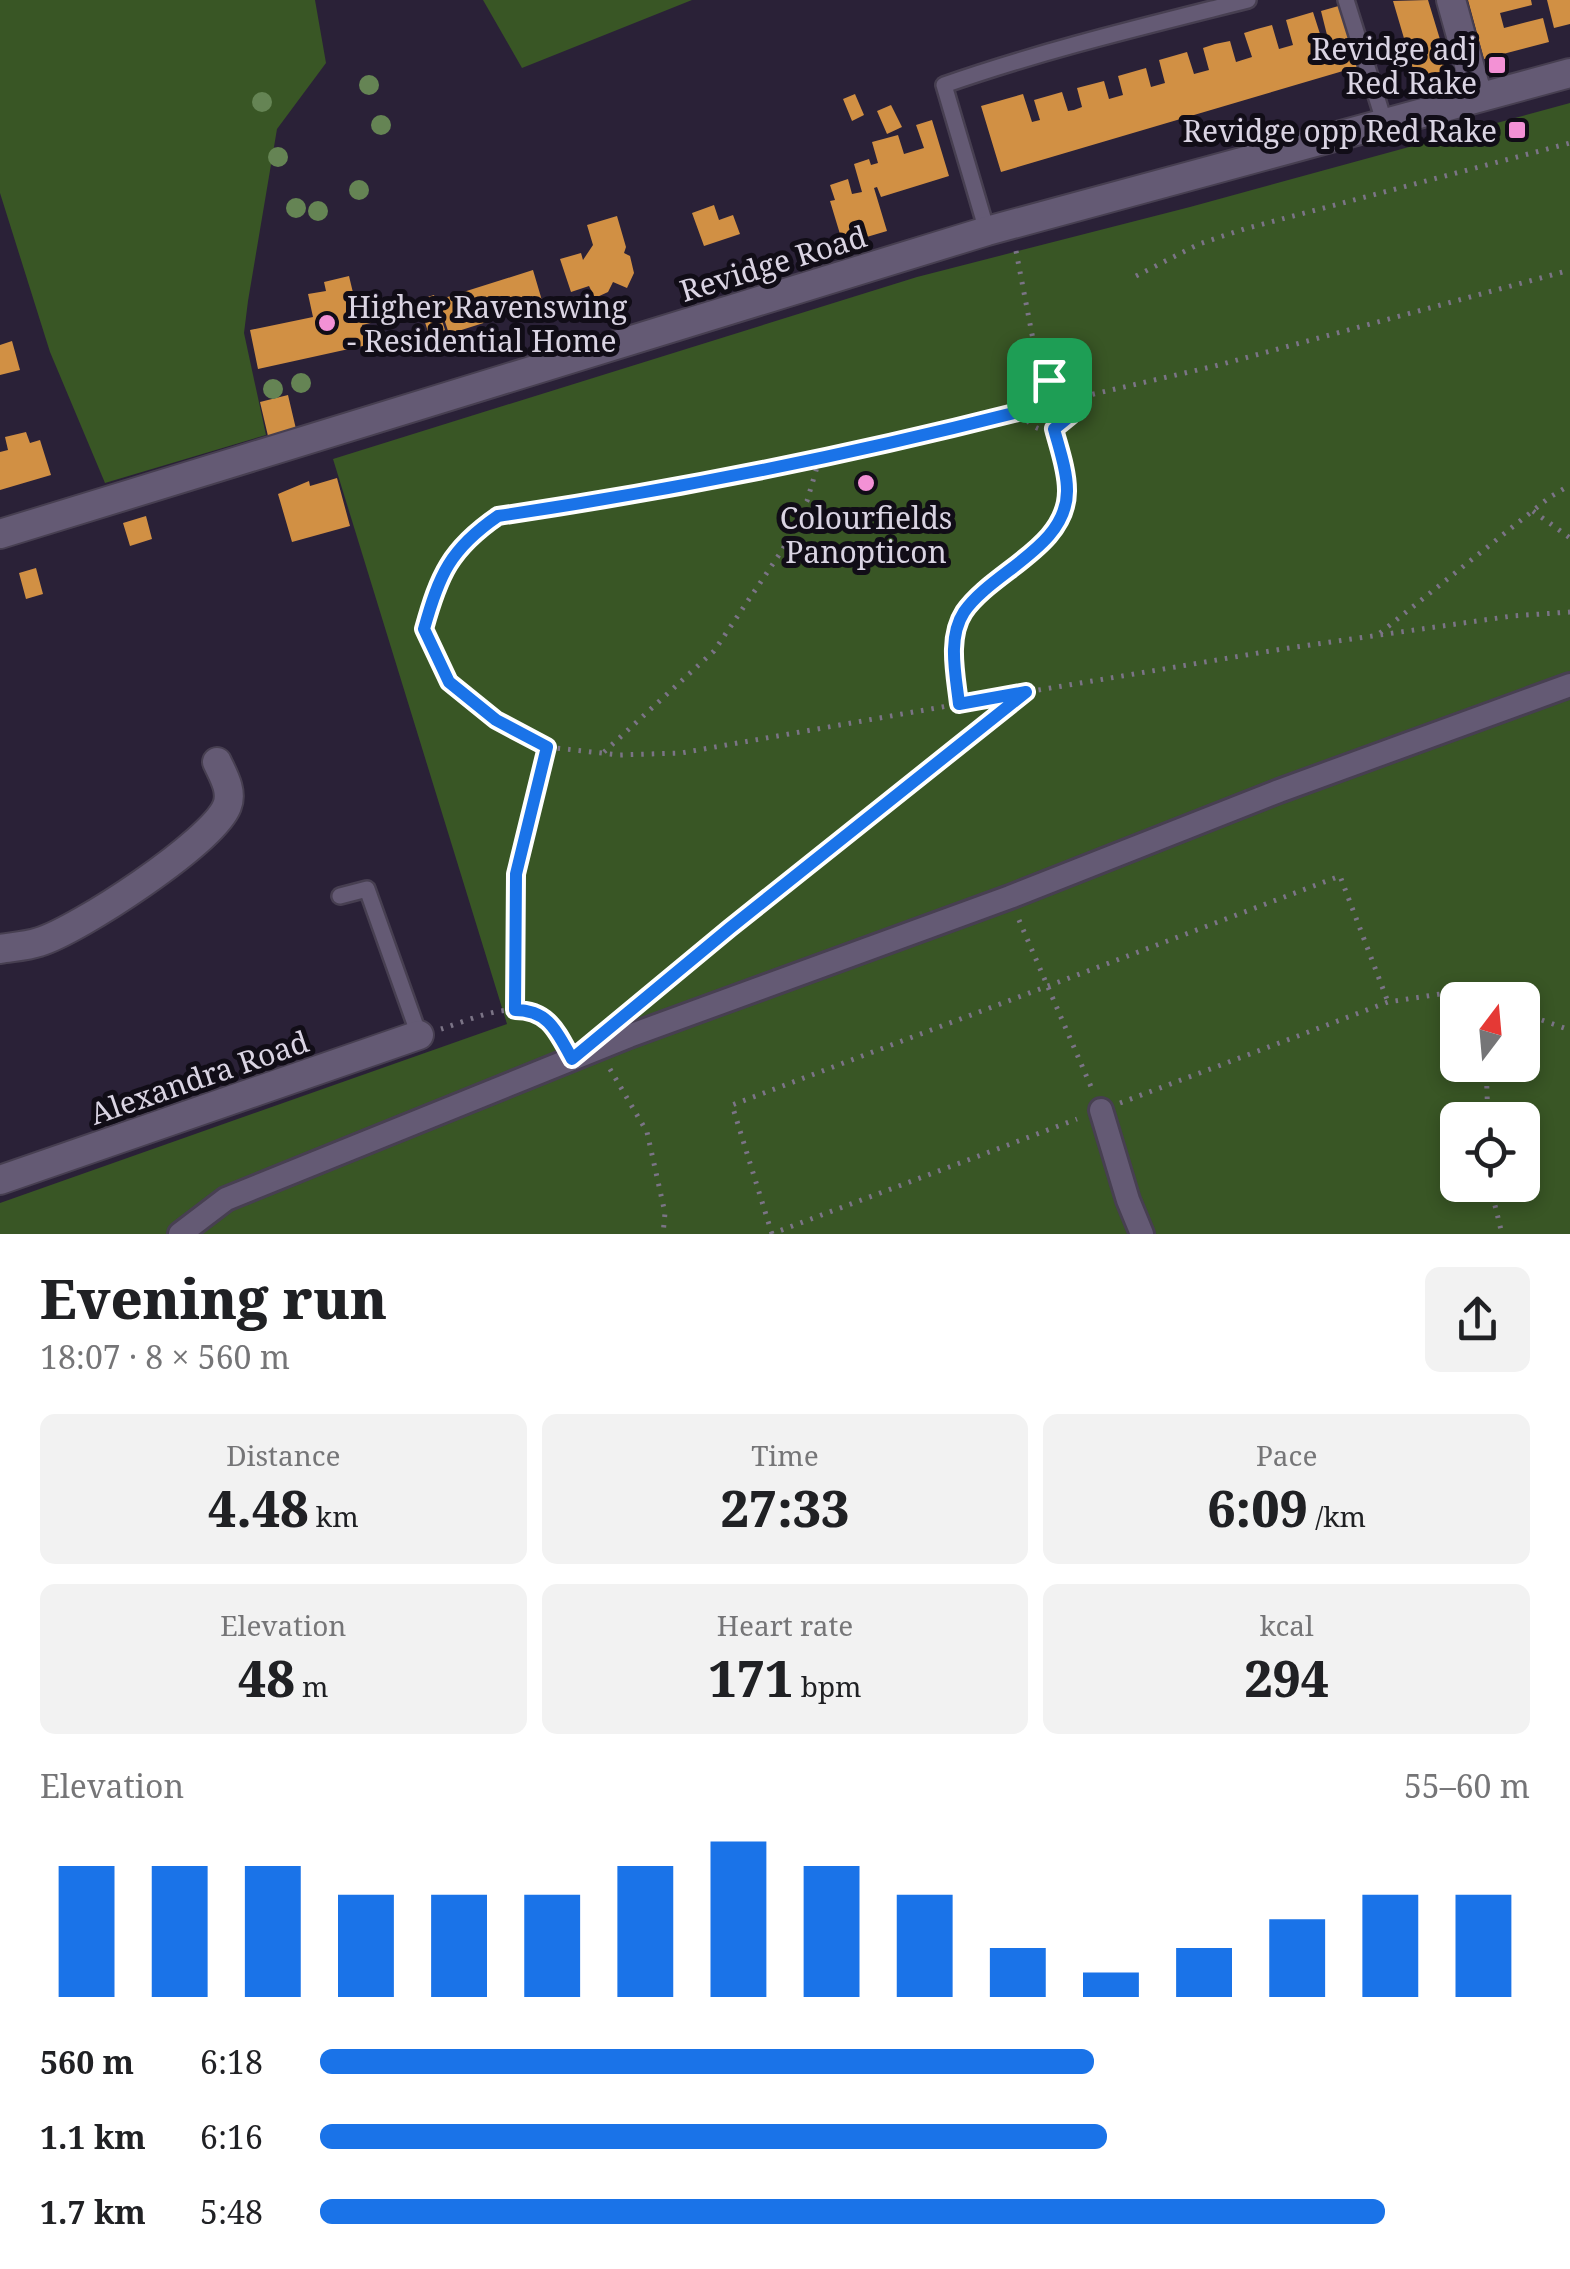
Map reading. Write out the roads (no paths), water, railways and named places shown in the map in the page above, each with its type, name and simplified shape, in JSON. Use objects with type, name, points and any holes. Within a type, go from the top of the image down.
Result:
[{"type":"street","points":[[1451,0],[1478,97]]},
{"type":"street","name":"Revidge Road","points":[[0,534],[999,228],[1570,72]]},
{"type":"street","points":[[180,1234],[226,1198],[598,1048],[1010,897],[1279,791],[1570,686]]},
{"type":"street","points":[[0,949],[40,942],[137,888],[209,831],[226,808],[228,787],[216,762]]},
{"type":"street","name":"Alexandra Road","points":[[0,1180],[420,1035]]},
{"type":"street","points":[[1101,1110],[1142,1234]]},
{"type":"lane","points":[[999,228],[944,85],[1018,58],[1248,0]]},
{"type":"lane","points":[[1346,0],[1384,121]]},
{"type":"lane","points":[[340,896],[367,889],[420,1035]]},
{"type":"place","name":"Revidge adj Red Rake","points":[[1497,65]]},
{"type":"place","name":"Revidge opp Red Rake","points":[[1517,130]]},
{"type":"place","name":"Higher Ravenswing - Residential Home","points":[[327,323]]},
{"type":"place","name":"Colourfields Panopticon","points":[[866,483]]}]
